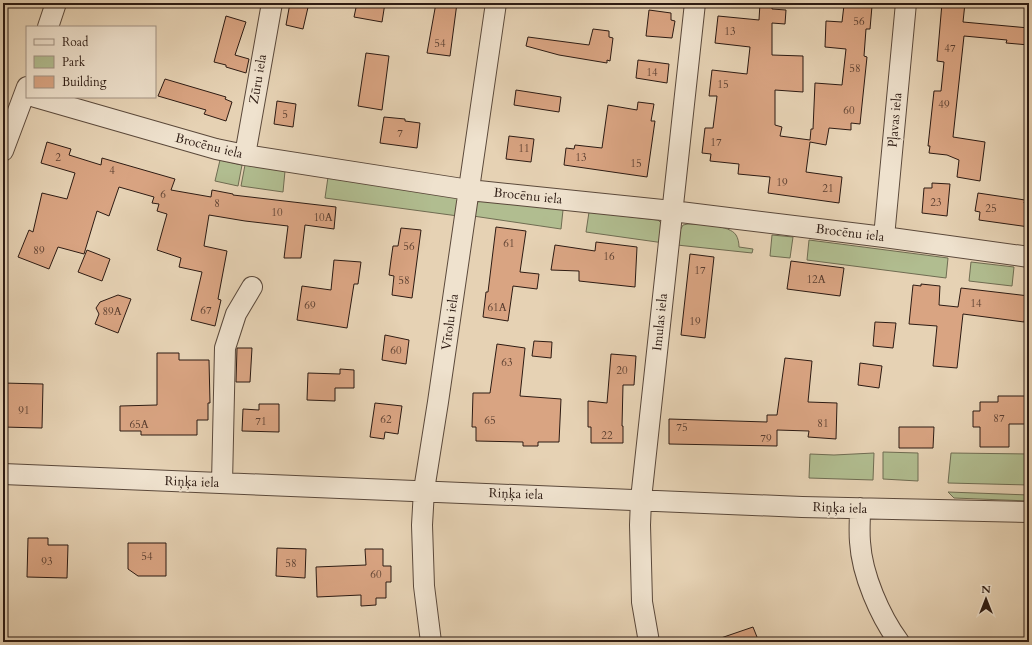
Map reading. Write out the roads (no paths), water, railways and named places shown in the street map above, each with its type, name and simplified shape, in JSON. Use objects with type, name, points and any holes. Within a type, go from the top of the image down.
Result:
[{"type":"street","points":[[48,26],[56,3]]},
{"type":"street","name":"Zūru iela","points":[[244,155],[272,3]]},
{"type":"street","name":"Vītolu iela","points":[[431,642],[424,586],[422,525],[424,490],[438,405],[496,3]]},
{"type":"street","name":"Imulas iela","points":[[649,642],[642,602],[640,499],[695,3]]},
{"type":"street","name":"Pļavas iela","points":[[884,237],[906,3]]},
{"type":"street","points":[[3,151],[26,98]]},
{"type":"street","name":"Brocēnu iela","points":[[45,98],[216,149],[244,155],[469,190],[672,211],[884,237],[1029,257]]},
{"type":"street","points":[[222,483],[225,348],[236,314],[252,287]]},
{"type":"street","name":"Riņķa iela","points":[[3,474],[860,508],[1029,512]]},
{"type":"street","points":[[860,508],[860,544],[867,580],[889,628],[899,642]]}]
